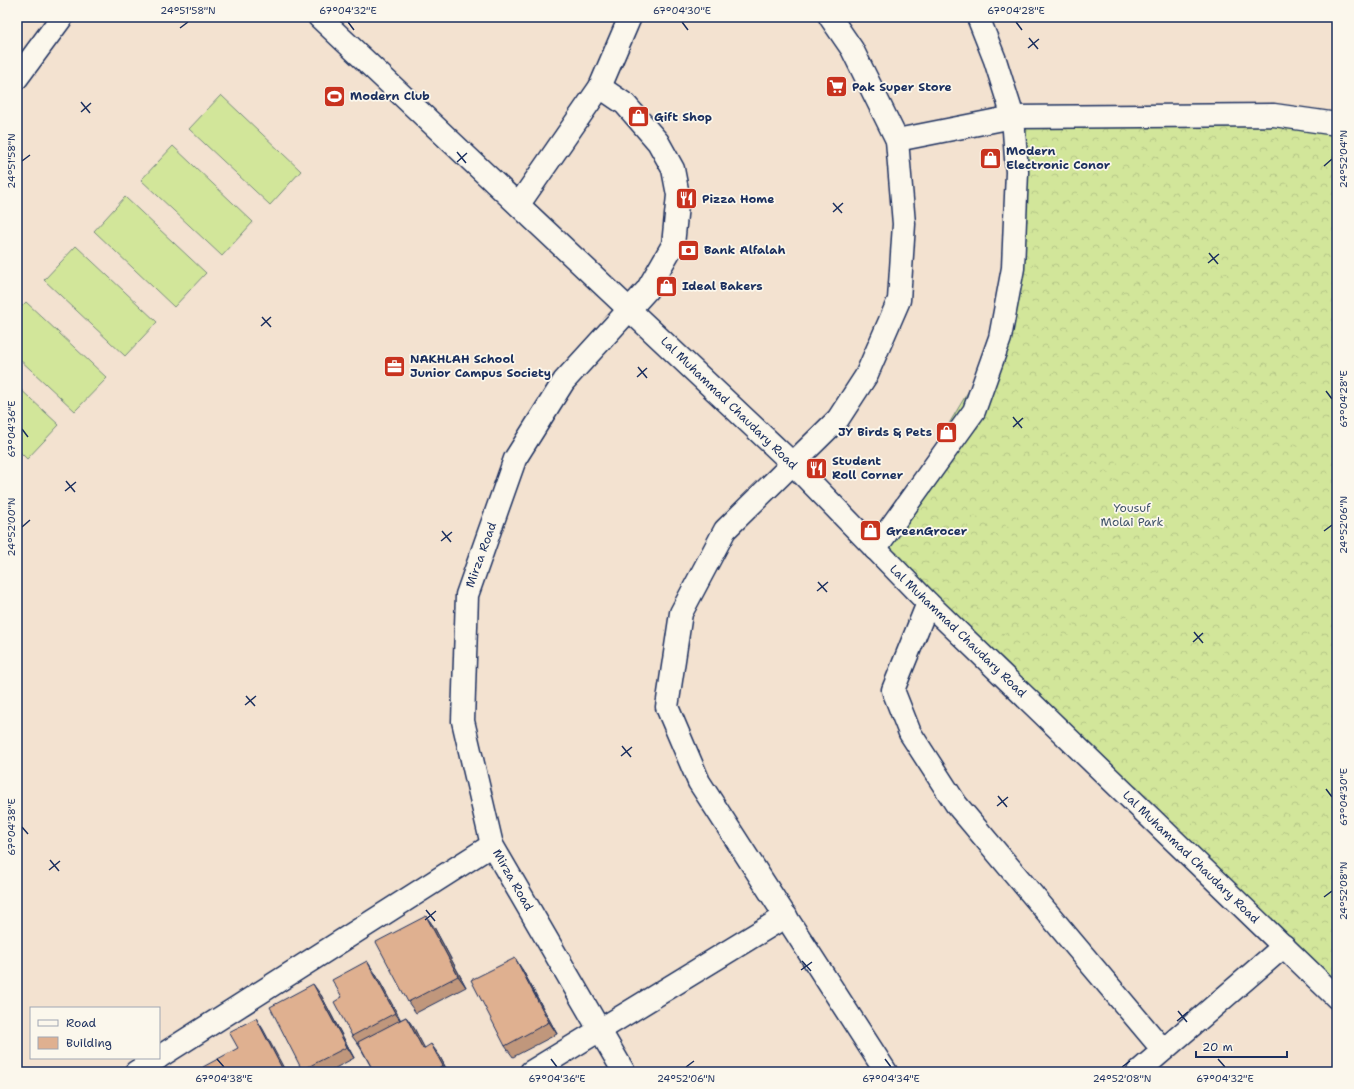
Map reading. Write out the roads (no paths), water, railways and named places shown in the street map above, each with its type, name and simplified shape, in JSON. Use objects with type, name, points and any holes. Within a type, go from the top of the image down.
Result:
[{"type":"street","points":[[17,78],[62,17]]},
{"type":"street","name":"Lal Muhammad Chaudary Road","points":[[319,17],[794,464],[928,604],[1337,998]]},
{"type":"street","points":[[519,204],[600,87],[630,17]]},
{"type":"street","points":[[830,17],[852,49],[897,140],[904,224],[899,300],[866,376],[838,419],[794,464],[725,530],[681,613],[667,707],[699,782],[886,1072]]},
{"type":"street","points":[[875,549],[974,411],[1000,338],[1013,268],[1017,172],[1013,118],[995,60],[978,17]]},
{"type":"street","name":"Mirza Road","points":[[600,87],[625,104],[658,142],[673,169],[678,196],[673,245],[647,290],[564,381],[515,459],[467,595],[463,721],[492,844],[624,1072]]},
{"type":"street","points":[[897,140],[1013,118],[1274,115],[1337,124]]},
{"type":"street","points":[[928,604],[893,690],[910,733],[956,804],[1163,1050]]},
{"type":"street","points":[[160,1057],[492,844]]},
{"type":"street","points":[[531,1072],[786,916]]},
{"type":"street","points":[[1138,1072],[1284,946]]},
{"type":"street","points":[[136,1072],[156,1059]]},
{"type":"place","name":"Pak Super Store","points":[[837,87]]},
{"type":"place","name":"Modern Club","points":[[334,96]]},
{"type":"place","name":"Gift Shop","points":[[639,117]]},
{"type":"place","name":"Modern Electronic Conor","points":[[990,158]]},
{"type":"place","name":"Pizza Home","points":[[687,199]]},
{"type":"place","name":"Bank Alfalah","points":[[688,250]]},
{"type":"place","name":"Ideal Bakers","points":[[666,286]]},
{"type":"place","name":"NAKHLAH School Junior Campus Society","points":[[394,366]]},
{"type":"place","name":"JY Birds & Pets","points":[[947,432]]},
{"type":"place","name":"Student Roll Corner","points":[[817,468]]},
{"type":"place","name":"GreenGrocer","points":[[871,531]]},
{"type":"park label","name":"Yousuf Molai Park","points":[[1132,515]]}]
